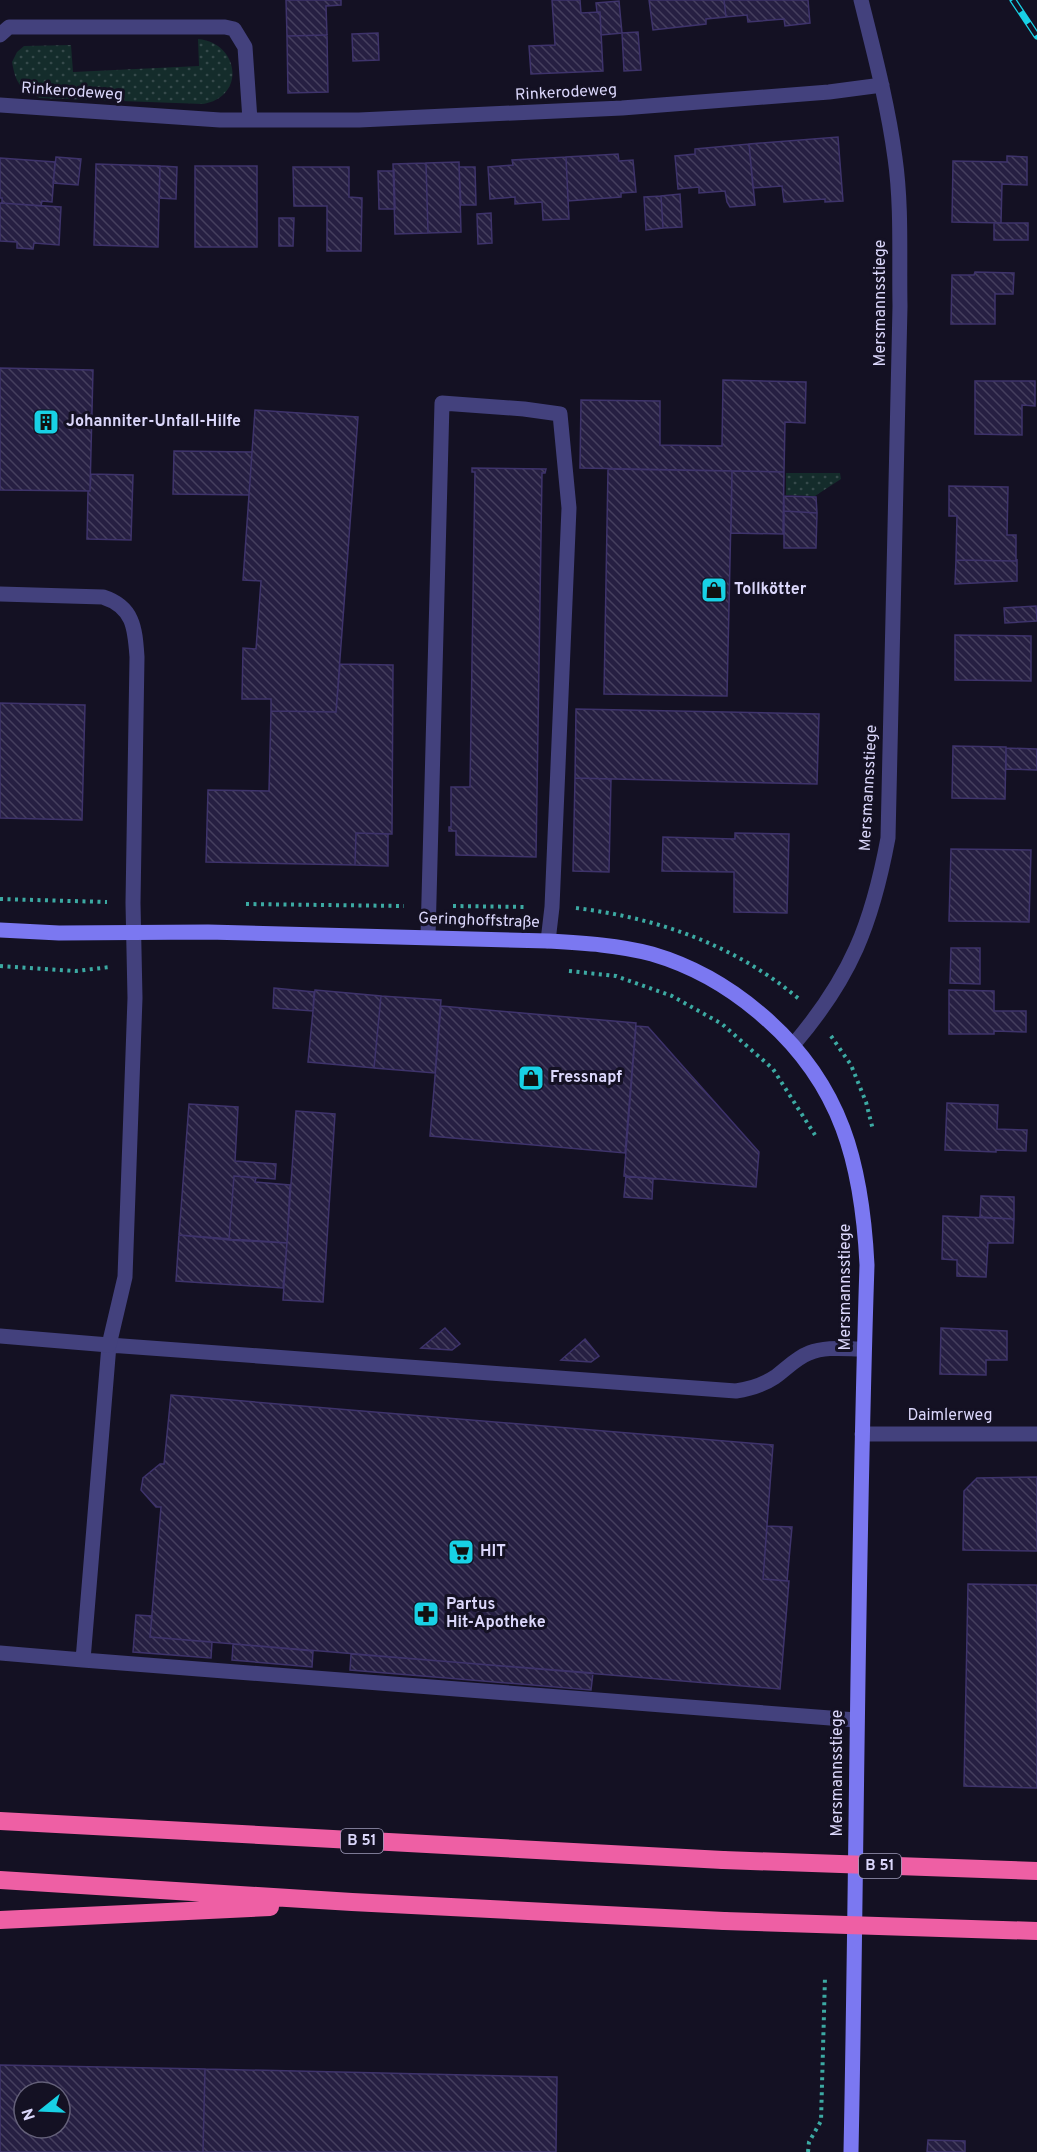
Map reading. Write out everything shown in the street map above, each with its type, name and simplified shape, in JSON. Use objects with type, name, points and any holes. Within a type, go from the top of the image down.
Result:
[{"type":"highway","name":"B 51","points":[[0,1821],[723,1860],[1037,1871]]},
{"type":"highway","points":[[0,1880],[352,1902],[724,1921],[1037,1931]]},
{"type":"highway","points":[[0,1920],[352,1902]]},
{"type":"street","name":"Mersmannsstiege","points":[[850,2152],[855,1960],[856,1720],[865,1217],[850,1148],[831,1101],[821,1082],[794,1044],[817,1017],[858,948],[873,905],[888,838],[900,306],[899,229],[895,160],[882,85],[861,0]]},
{"type":"street","points":[[0,36],[9,27],[225,27],[234,29],[245,47],[250,120]]},
{"type":"street","name":"Rinkerodeweg","points":[[0,105],[220,120],[360,120],[622,108],[829,92],[882,85]]},
{"type":"street","points":[[428,937],[442,404],[524,409],[560,414],[569,508],[552,907],[548,941]]},
{"type":"street","points":[[0,594],[103,597],[114,601],[130,617],[135,635],[137,657],[133,903],[135,998],[125,1277],[109,1345],[83,1660]]},
{"type":"street","name":"Geringhoffstraße","points":[[0,930],[428,937],[597,944],[651,954],[694,970],[737,995],[794,1044]]},
{"type":"street","points":[[0,1336],[736,1391],[751,1389],[773,1378],[797,1359],[811,1352],[824,1349],[864,1349]]},
{"type":"street","name":"Daimlerweg","points":[[862,1434],[1037,1434]]},
{"type":"street","points":[[0,1653],[856,1720]]},
{"type":"path","points":[[0,899],[133,903]]},
{"type":"path","points":[[239,904],[574,908],[620,914],[702,939],[762,970],[800,1000],[817,1017],[851,1065],[866,1102],[873,1130]]},
{"type":"path","points":[[0,966],[76,971],[134,964]]},
{"type":"path","points":[[563,970],[616,976],[672,996],[722,1024],[772,1069],[816,1138]]},
{"type":"path","points":[[808,2152],[808,2142],[821,2121],[825,1967]]},
{"type":"green space","points":[[198,39],[212,43],[223,50],[232,70],[231,81],[226,91],[217,99],[203,104],[40,98],[20,85],[12,62],[17,52],[24,46],[71,45],[73,72],[199,66]]},
{"type":"green space","points":[[786,473],[840,473],[841,479],[815,496],[786,495]]},
{"type":"building","points":[[286,0],[341,0],[341,5],[326,6],[327,35],[287,36]]},
{"type":"building","points":[[552,0],[580,0],[581,13],[600,12],[603,71],[531,74],[529,46],[555,45]]},
{"type":"building","points":[[649,0],[724,0],[726,17],[706,19],[706,24],[653,30]]},
{"type":"building","points":[[724,0],[808,0],[810,23],[785,26],[784,19],[748,22],[747,15],[726,17]]},
{"type":"building","points":[[619,1],[622,33],[601,35],[600,12],[597,12],[596,3]]},
{"type":"building","points":[[638,32],[641,70],[624,71],[622,33]]},
{"type":"building","points":[[378,33],[379,60],[353,61],[352,34]]},
{"type":"building","points":[[327,35],[328,92],[288,93],[287,36]]},
{"type":"building","points":[[838,137],[843,201],[825,202],[825,199],[784,202],[782,186],[753,188],[749,144]]},
{"type":"building","points":[[749,144],[755,205],[730,207],[725,191],[699,193],[699,187],[678,189],[675,156],[695,154],[695,149]]},
{"type":"building","points":[[618,154],[619,161],[633,160],[636,192],[621,193],[621,197],[568,201],[566,157]]},
{"type":"building","points":[[1007,156],[1027,157],[1027,185],[1002,184],[1001,223],[952,222],[953,161],[1007,162]]},
{"type":"building","points":[[56,157],[81,159],[78,185],[53,183]]},
{"type":"building","points":[[566,157],[569,219],[543,220],[542,202],[515,204],[515,197],[490,199],[488,167],[513,165],[512,160]]},
{"type":"building","points":[[0,158],[55,162],[52,202],[42,201],[41,206],[2,203]]},
{"type":"building","points":[[459,162],[461,232],[428,233],[426,163]]},
{"type":"building","points":[[426,163],[428,233],[395,234],[393,164]]},
{"type":"building","points":[[96,164],[160,166],[158,247],[94,245]]},
{"type":"building","points":[[160,166],[177,167],[176,199],[159,198]]},
{"type":"building","points":[[195,166],[257,166],[257,247],[195,247]]},
{"type":"building","points":[[293,167],[349,167],[349,197],[362,198],[361,251],[327,251],[327,206],[294,206]]},
{"type":"building","points":[[459,167],[475,167],[476,205],[461,205]]},
{"type":"building","points":[[378,171],[394,171],[395,209],[379,209]]},
{"type":"building","points":[[680,194],[682,227],[663,228],[661,196]]},
{"type":"building","points":[[661,196],[663,228],[646,230],[644,197]]},
{"type":"building","points":[[0,203],[61,207],[59,245],[34,243],[33,249],[17,248],[17,242],[0,241]]},
{"type":"building","points":[[491,213],[492,243],[478,244],[477,214]]},
{"type":"building","points":[[279,218],[294,218],[293,246],[279,246]]},
{"type":"building","points":[[994,223],[1028,223],[1028,240],[994,240]]},
{"type":"building","points":[[975,272],[1014,273],[1013,294],[995,294],[995,324],[951,324],[952,275],[974,275]]},
{"type":"building","name":"Johanniter-Unfall-Hilfe","points":[[0,368],[93,370],[90,491],[0,490]]},
{"type":"building","points":[[723,380],[806,382],[805,423],[785,422],[784,472],[580,468],[581,400],[660,401],[660,445],[722,446]]},
{"type":"building","points":[[975,381],[1035,381],[1035,406],[1022,405],[1022,435],[975,434]]},
{"type":"building","points":[[255,410],[358,417],[336,712],[271,711],[271,699],[242,699],[243,648],[256,649],[261,581],[243,580]]},
{"type":"building","points":[[174,451],[252,452],[249,495],[173,494]]},
{"type":"building","points":[[472,468],[546,469],[545,473],[542,473],[536,857],[456,855],[456,831],[449,831],[451,827],[451,787],[470,787],[475,472],[472,472]]},
{"type":"building","points":[[608,469],[732,471],[727,696],[604,694]]},
{"type":"building","points":[[732,471],[784,472],[783,534],[731,533]]},
{"type":"building","points":[[91,474],[133,475],[131,540],[87,539],[88,491],[90,491]]},
{"type":"building","points":[[949,486],[1008,487],[1007,535],[1016,535],[1016,561],[956,560],[957,516],[949,516]]},
{"type":"building","points":[[784,496],[816,497],[817,513],[784,511]]},
{"type":"building","points":[[784,511],[817,513],[816,548],[784,548]]},
{"type":"building","points":[[1017,559],[1017,581],[955,584],[956,560],[1016,561]]},
{"type":"building","points":[[1036,606],[1037,621],[1005,623],[1004,608]]},
{"type":"building","points":[[955,635],[1031,636],[1031,681],[955,680]]},
{"type":"building","points":[[340,664],[393,665],[392,834],[356,833],[355,865],[206,862],[208,790],[269,791],[271,711],[336,712]]},
{"type":"building","points":[[0,703],[85,705],[82,820],[0,818]]},
{"type":"building","points":[[576,709],[819,714],[817,784],[575,778]]},
{"type":"building","points":[[953,746],[1006,747],[1005,799],[952,798]]},
{"type":"building","points":[[1006,748],[1037,749],[1037,770],[1006,769]]},
{"type":"building","points":[[575,778],[611,779],[609,872],[573,871]]},
{"type":"building","points":[[356,833],[388,834],[388,866],[355,865]]},
{"type":"building","points":[[735,833],[789,834],[787,913],[734,912],[734,872],[662,871],[663,837],[735,839]]},
{"type":"building","points":[[951,849],[1031,850],[1029,922],[949,921]]},
{"type":"building","points":[[951,948],[980,948],[980,984],[950,983]]},
{"type":"building","points":[[274,988],[314,992],[313,1011],[273,1008]]},
{"type":"building","points":[[315,990],[381,996],[374,1068],[308,1062]]},
{"type":"building","points":[[949,990],[994,991],[994,1011],[1026,1011],[1026,1032],[994,1031],[994,1034],[949,1034]]},
{"type":"building","points":[[381,996],[441,1000],[435,1073],[374,1068]]},
{"type":"building","points":[[441,1006],[636,1023],[625,1153],[430,1136]]},
{"type":"building","points":[[636,1026],[648,1027],[759,1152],[756,1187],[624,1176]]},
{"type":"building","points":[[947,1103],[998,1105],[997,1129],[1027,1130],[1026,1151],[945,1150]]},
{"type":"building","points":[[189,1104],[238,1107],[235,1161],[276,1164],[275,1179],[234,1176],[229,1240],[179,1235]]},
{"type":"building","points":[[296,1111],[335,1114],[323,1302],[283,1300]]},
{"type":"building","points":[[234,1176],[256,1178],[255,1182],[290,1185],[287,1243],[229,1240]]},
{"type":"building","points":[[626,1176],[653,1179],[652,1199],[624,1197]]},
{"type":"building","points":[[981,1196],[1014,1197],[1014,1219],[980,1217]]},
{"type":"building","points":[[943,1216],[1014,1219],[1013,1243],[988,1243],[986,1277],[957,1276],[957,1260],[942,1259]]},
{"type":"building","points":[[179,1235],[287,1243],[283,1288],[176,1281]]},
{"type":"building","points":[[445,1328],[460,1344],[452,1350],[421,1348]]},
{"type":"building","points":[[941,1328],[1007,1331],[1007,1360],[986,1360],[986,1375],[940,1374]]},
{"type":"building","points":[[585,1339],[599,1356],[591,1362],[561,1360]]},
{"type":"building","name":"HIT","points":[[171,1395],[773,1445],[763,1579],[789,1581],[780,1689],[150,1637],[161,1507],[156,1507],[141,1490],[143,1478],[160,1464],[164,1464]]},
{"type":"building","points":[[1037,1477],[1037,1551],[963,1550],[964,1491],[977,1478]]},
{"type":"building","points":[[767,1526],[792,1527],[787,1581],[763,1579]]},
{"type":"building","points":[[968,1584],[1037,1585],[1037,1788],[964,1786]]},
{"type":"building","points":[[136,1615],[152,1616],[150,1637],[212,1642],[211,1658],[133,1652]]},
{"type":"building","points":[[233,1644],[313,1651],[312,1667],[232,1660]]},
{"type":"building","points":[[351,1654],[593,1673],[591,1690],[350,1670]]},
{"type":"building","points":[[0,2065],[205,2069],[203,2152],[0,2152]]},
{"type":"building","points":[[205,2069],[557,2077],[556,2152],[203,2152]]},
{"type":"building","points":[[928,2140],[965,2141],[965,2152],[927,2152]]},
{"type":"railway","points":[[1013,0],[1037,36]]},
{"type":"place","name":"Johanniter-Unfall-Hilfe","points":[[46,422]]},
{"type":"place","name":"Tollkötter","points":[[714,590]]},
{"type":"place","name":"Fressnapf","points":[[531,1078]]},
{"type":"place","name":"HIT","points":[[461,1552]]},
{"type":"place","name":"Partus Hit-Apotheke","points":[[426,1614]]}]
